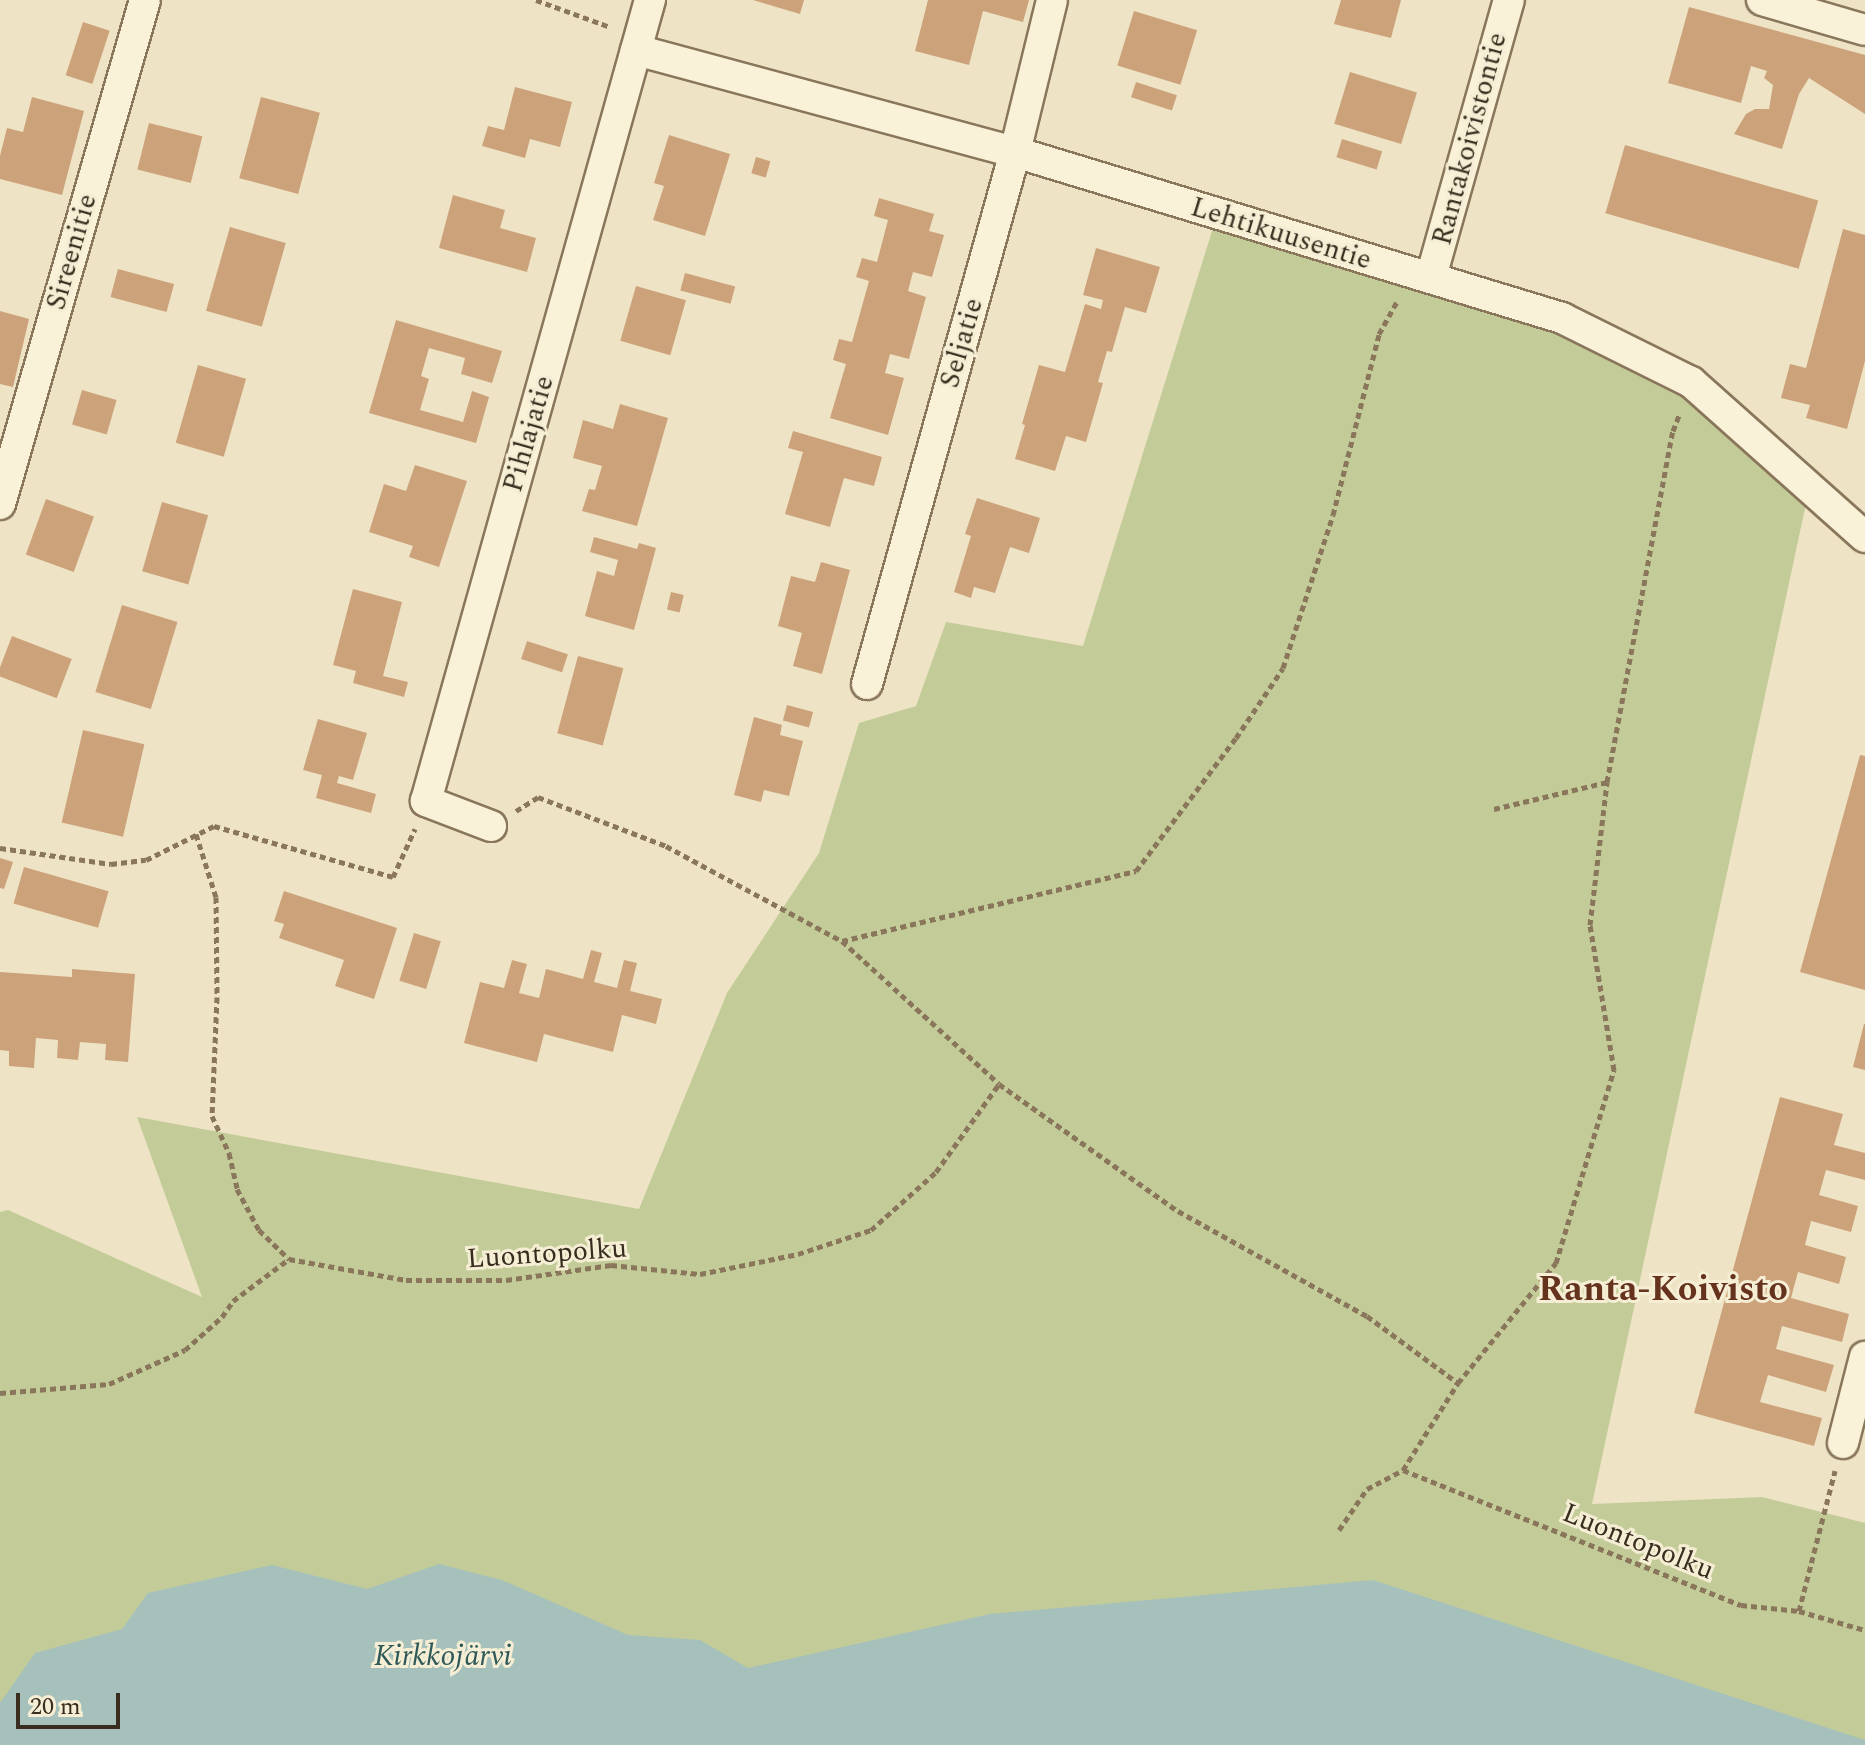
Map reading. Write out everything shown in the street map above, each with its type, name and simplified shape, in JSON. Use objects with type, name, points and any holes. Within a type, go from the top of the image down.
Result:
[{"type":"street","name":"Sireenitie","points":[[2,490],[145,0]]},
{"type":"street","name":"Pihlajatie","points":[[426,801],[650,0]]},
{"type":"street","name":"Seljatie","points":[[867,684],[1015,152],[1052,0]]},
{"type":"street","name":"Rantakoivistontie","points":[[1422,275],[1509,0]]},
{"type":"street","points":[[1762,0],[1865,30]]},
{"type":"street","name":"Lehtikuusentie","points":[[636,50],[1015,152],[1562,318],[1647,357],[1691,382],[1865,537]]},
{"type":"street","points":[[426,801],[491,826]]},
{"type":"street","points":[[1843,1443],[1865,1357]]},
{"type":"path","points":[[842,941],[1136,871],[1236,738],[1283,668],[1333,515],[1379,334],[1422,275]]},
{"type":"path","points":[[1339,1530],[1367,1489],[1403,1470],[1458,1383],[1556,1263],[1614,1070],[1590,925],[1607,782],[1673,431],[1691,382]]},
{"type":"path","points":[[1494,809],[1607,782]]},
{"type":"path","points":[[491,826],[538,797],[666,846],[842,941],[999,1084],[1178,1211],[1367,1316],[1458,1383]]},
{"type":"path","points":[[0,848],[111,864],[146,860],[214,826],[393,877],[426,801]]},
{"type":"path","points":[[0,1393],[109,1384],[185,1350],[222,1317],[233,1301],[289,1259],[259,1230],[237,1189],[229,1153],[212,1116],[217,997],[216,897],[196,834]]},
{"type":"path","name":"Luontopolku","points":[[289,1259],[406,1280],[506,1280],[611,1265],[700,1274],[798,1254],[871,1230],[936,1172],[999,1084]]},
{"type":"path","points":[[1799,1611],[1843,1443]]},
{"type":"path","name":"Luontopolku","points":[[1403,1470],[1741,1605],[1799,1611],[1865,1630]]},
{"type":"green space","points":[[1217,215],[1647,357],[1810,485],[1592,1504],[1762,1497],[1865,1523],[1865,1745],[0,1745],[0,1212],[8,1210],[202,1297],[137,1117],[639,1209],[727,993],[819,853],[859,723],[916,706],[946,622],[1083,646]]},
{"type":"water","name":"Kirkkojärvi","points":[[439,1564],[502,1580],[628,1635],[700,1640],[748,1668],[990,1614],[1373,1580],[1865,1740],[1865,1745],[0,1745],[0,1703],[35,1653],[122,1629],[148,1593],[272,1565],[367,1589]]},
{"type":"building","points":[[753,0],[804,0],[800,14]]},
{"type":"building","points":[[928,0],[1029,0],[1023,22],[983,11],[969,65],[915,51]]},
{"type":"building","points":[[1341,0],[1401,0],[1391,38],[1334,24]]},
{"type":"building","points":[[1689,7],[1865,55],[1865,114],[1809,78],[1799,94],[1782,149],[1734,134],[1746,114],[1755,109],[1769,109],[1773,85],[1764,78],[1767,71],[1751,66],[1741,103],[1668,83]]},
{"type":"building","points":[[1134,11],[1197,30],[1180,85],[1117,66]]},
{"type":"building","points":[[83,22],[110,31],[92,84],[66,75]]},
{"type":"building","points":[[1350,72],[1417,92],[1401,144],[1334,124]]},
{"type":"building","points":[[1136,82],[1177,95],[1172,111],[1131,97]]},
{"type":"building","points":[[515,87],[572,102],[560,147],[530,139],[525,158],[482,146],[488,126],[504,130]]},
{"type":"building","points":[[32,97],[84,111],[62,195],[0,179],[0,156],[7,128],[23,132]]},
{"type":"building","points":[[261,97],[320,113],[298,194],[239,178]]},
{"type":"building","points":[[149,123],[202,136],[191,183],[137,170]]},
{"type":"building","points":[[669,135],[730,154],[705,236],[653,220],[664,186],[654,183]]},
{"type":"building","points":[[1342,139],[1382,151],[1377,169],[1336,157]]},
{"type":"building","points":[[1625,145],[1818,200],[1799,269],[1605,213]]},
{"type":"building","points":[[756,157],[770,161],[766,177],[751,173]]},
{"type":"building","points":[[453,195],[505,210],[500,228],[536,238],[527,272],[439,248]]},
{"type":"building","points":[[879,198],[934,214],[929,231],[944,235],[932,277],[913,272],[908,291],[926,297],[909,359],[890,354],[885,373],[904,378],[888,435],[830,418],[846,364],[833,360],[839,339],[852,342],[869,281],[856,277],[862,258],[877,262],[888,220],[874,216]]},
{"type":"building","points":[[230,227],[286,243],[262,327],[206,311]]},
{"type":"building","points":[[1843,229],[1865,235],[1865,361],[1847,429],[1806,418],[1810,405],[1781,398],[1790,364],[1806,368]]},
{"type":"building","points":[[1096,248],[1160,267],[1146,313],[1125,307],[1112,352],[1107,351],[1098,382],[1103,383],[1086,442],[1066,436],[1055,471],[1015,459],[1039,365],[1065,372],[1085,304],[1101,309],[1103,300],[1083,295]]},
{"type":"building","points":[[118,269],[174,284],[167,312],[110,297]]},
{"type":"building","points":[[685,273],[735,286],[731,304],[680,290]]},
{"type":"building","points":[[636,286],[686,300],[670,355],[620,341]]},
{"type":"building","points":[[0,311],[29,319],[13,387],[0,384]]},
{"type":"building","points":[[396,320],[502,351],[492,383],[461,374],[465,358],[429,348],[421,376],[429,379],[420,410],[463,422],[472,391],[489,397],[476,443],[369,413]]},
{"type":"building","points":[[198,365],[246,379],[224,457],[176,443]]},
{"type":"building","points":[[82,390],[117,400],[107,435],[72,425]]},
{"type":"building","points":[[620,404],[668,418],[637,526],[582,511],[589,489],[595,490],[602,466],[573,458],[583,420],[613,429]]},
{"type":"building","points":[[793,431],[882,457],[874,486],[844,478],[830,527],[785,514],[803,452],[788,448]]},
{"type":"building","points":[[415,465],[467,481],[439,567],[409,557],[413,546],[369,532],[384,484],[406,491]]},
{"type":"building","points":[[977,498],[1040,518],[1029,553],[1010,547],[995,593],[974,587],[971,598],[954,592],[971,536],[965,534]]},
{"type":"building","points":[[46,499],[94,516],[74,572],[26,554]]},
{"type":"building","points":[[162,502],[208,515],[188,584],[142,571]]},
{"type":"building","points":[[594,537],[637,549],[639,543],[656,548],[634,630],[585,616],[597,571],[614,576],[618,560],[590,552]]},
{"type":"building","points":[[821,562],[850,570],[822,674],[793,666],[802,633],[778,626],[791,576],[815,582]]},
{"type":"building","points":[[353,589],[402,602],[383,676],[408,682],[404,697],[353,683],[356,671],[333,665]]},
{"type":"building","points":[[671,592],[684,595],[680,612],[667,610]]},
{"type":"building","points":[[122,605],[177,622],[151,709],[95,692]]},
{"type":"building","points":[[12,636],[72,659],[57,698],[0,676],[0,667]]},
{"type":"building","points":[[527,641],[568,654],[562,672],[521,659]]},
{"type":"building","points":[[578,656],[623,668],[603,745],[557,733]]},
{"type":"building","points":[[787,705],[813,712],[809,727],[783,720]]},
{"type":"building","points":[[754,717],[782,725],[780,735],[803,741],[789,796],[764,790],[761,802],[734,795]]},
{"type":"building","points":[[318,719],[367,733],[353,780],[339,776],[337,783],[376,794],[371,813],[316,798],[322,775],[303,770]]},
{"type":"building","points":[[83,730],[144,744],[123,837],[62,823]]},
{"type":"building","points":[[1860,755],[1865,756],[1865,990],[1800,972]]},
{"type":"building","points":[[0,858],[13,862],[4,889],[0,888]]},
{"type":"building","points":[[24,867],[109,891],[98,928],[14,904]]},
{"type":"building","points":[[284,891],[397,928],[374,999],[335,986],[344,960],[279,938],[284,924],[274,921]]},
{"type":"building","points":[[414,933],[441,941],[426,989],[399,981]]},
{"type":"building","points":[[591,950],[602,953],[594,982],[617,988],[624,960],[637,963],[630,991],[662,999],[656,1024],[622,1015],[613,1052],[544,1034],[537,1062],[464,1043],[480,982],[504,988],[512,960],[527,964],[519,993],[539,998],[546,969],[583,979]]},
{"type":"building","points":[[72,969],[135,974],[128,1062],[105,1060],[106,1044],[80,1042],[78,1060],[57,1058],[58,1040],[36,1038],[34,1068],[9,1066],[9,1051],[0,1050],[0,972],[72,977]]},
{"type":"building","points":[[1865,1024],[1865,1070],[1853,1067]]},
{"type":"building","points":[[1780,1097],[1843,1114],[1834,1145],[1865,1153],[1865,1180],[1826,1170],[1819,1195],[1858,1206],[1851,1232],[1811,1221],[1805,1245],[1846,1257],[1839,1284],[1798,1272],[1791,1298],[1849,1314],[1842,1342],[1782,1326],[1776,1349],[1834,1365],[1826,1392],[1768,1375],[1760,1402],[1822,1418],[1814,1446],[1694,1413]]},
{"type":"district","name":"Ranta-Koivisto","points":[[1663,1290]]}]
